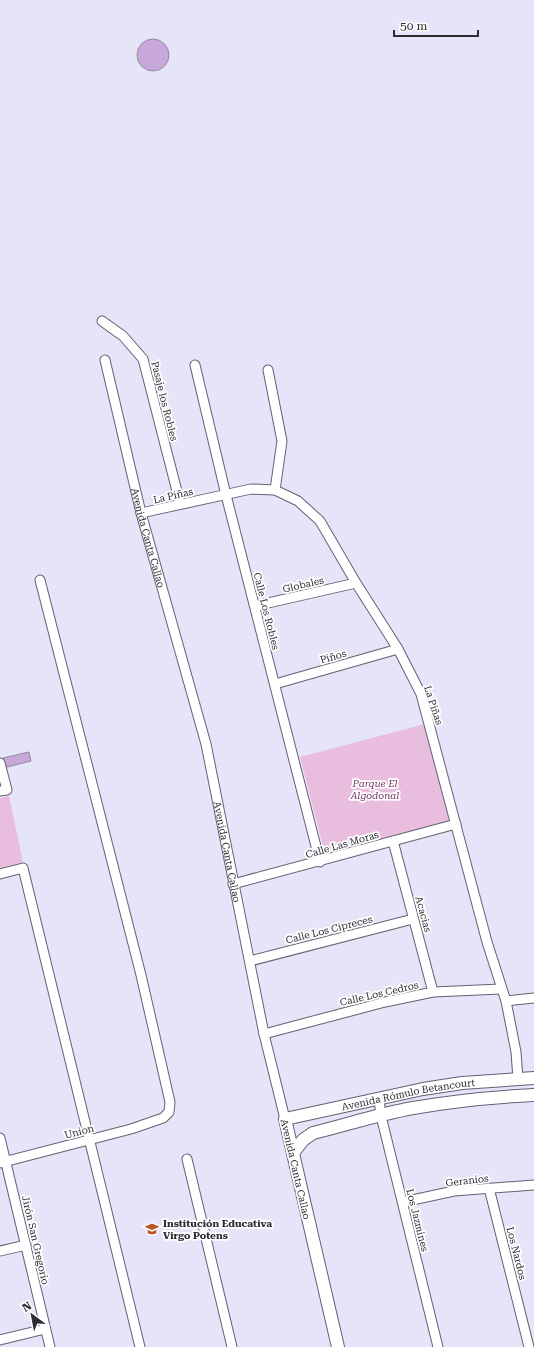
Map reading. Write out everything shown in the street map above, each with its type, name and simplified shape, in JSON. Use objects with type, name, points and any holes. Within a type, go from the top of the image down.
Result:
[{"type":"street","name":"Pasaje los Robles","points":[[102,321],[123,336],[143,359],[180,503]]},
{"type":"street","name":"Avenida Canta Callao","points":[[105,360],[141,513],[206,744],[264,1034],[338,1347]]},
{"type":"street","name":"Calle Los Robles","points":[[195,365],[226,495],[320,862]]},
{"type":"street","points":[[268,370],[282,440],[275,490]]},
{"type":"street","name":"La Piñas","points":[[141,513],[180,503],[251,489],[275,490],[298,501],[320,521],[356,583],[398,649],[421,694],[501,989],[506,1001],[516,1052],[518,1079]]},
{"type":"street","name":"Union","points":[[3,1163],[163,1118],[169,1112],[170,1102],[141,975],[40,580]]},
{"type":"street","name":"Globales","points":[[255,606],[356,583]]},
{"type":"street","name":"Piños","points":[[275,684],[398,649]]},
{"type":"street","points":[[0,763],[3,791]]},
{"type":"street","name":"Calle Las Moras","points":[[233,884],[320,862],[456,824]]},
{"type":"street","name":"Acacias","points":[[393,841],[433,992]]},
{"type":"street","points":[[0,874],[23,868],[88,1140],[140,1347]]},
{"type":"street","name":"Calle Los Cipreces","points":[[250,961],[413,918]]},
{"type":"street","name":"Calle Los Cedros","points":[[264,1034],[385,1002],[433,992],[501,989]]},
{"type":"street","points":[[506,1001],[534,998]]},
{"type":"street","name":"Avenida Rómulo Betancourt","points":[[285,1119],[423,1089],[462,1083],[534,1078]]},
{"type":"street","name":"Avenida Rómulo Betancourt","points":[[293,1152],[303,1140],[313,1133],[413,1108],[480,1098],[534,1095]]},
{"type":"street","name":"Los Jazmines","points":[[378,1099],[438,1347]]},
{"type":"street","name":"Jirón San Gregorio","points":[[0,1138],[3,1163],[26,1245],[44,1329],[50,1347]]},
{"type":"street","points":[[187,1159],[232,1347]]},
{"type":"street","name":"Geranios","points":[[402,1202],[454,1191],[534,1185]]},
{"type":"street","name":"Los Nardos","points":[[489,1188],[529,1347]]},
{"type":"street","points":[[0,1252],[26,1245]]},
{"type":"street","points":[[0,1340],[44,1329]]},
{"type":"green space","name":"Parque El Algodonal","points":[[425,724],[450,821],[325,854],[300,757]]},
{"type":"green space","points":[[9,796],[23,862],[0,868],[0,798]]},
{"type":"building","points":[[150,39],[156,39],[166,46],[169,55],[168,61],[162,68],[156,71],[150,71],[140,64],[137,58],[137,52],[144,42]]},
{"type":"building","points":[[29,752],[31,761],[7,767],[3,758]]},
{"type":"place","name":"Institución Educativa Virgo Potens","points":[[152,1229]]}]
